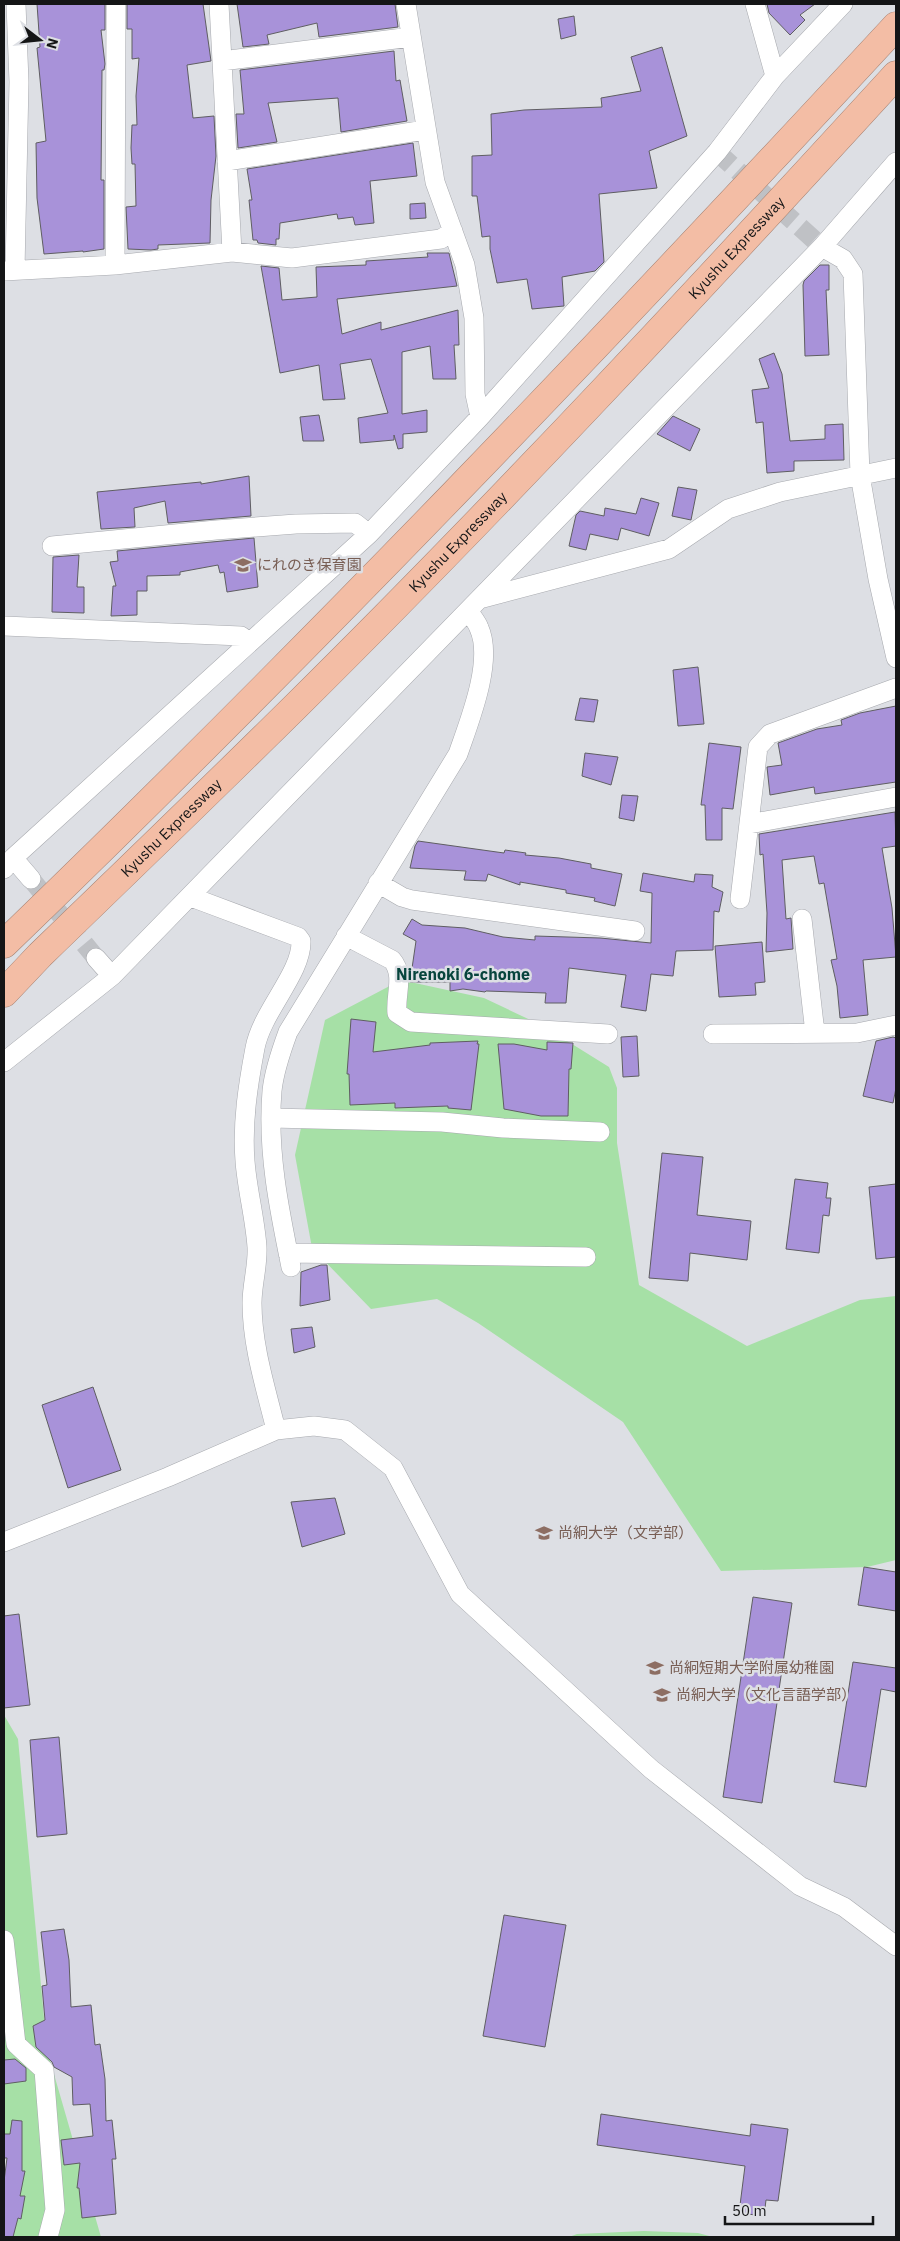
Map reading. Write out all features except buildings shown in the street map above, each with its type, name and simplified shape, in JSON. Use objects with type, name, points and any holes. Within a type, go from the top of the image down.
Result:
[{"type":"highway","points":[[4,944],[358,594],[720,216],[896,26]]},
{"type":"highway","name":"Kyushu Expressway","points":[[4,993],[40,955],[298,704],[492,506],[717,271],[896,74]]},
{"type":"street","points":[[16,4],[19,82],[10,270],[115,265],[232,252],[292,258],[440,239],[453,231]]},
{"type":"street","points":[[115,265],[116,4]]},
{"type":"street","points":[[219,4],[232,252]]},
{"type":"street","points":[[406,4],[425,130],[435,182],[464,266],[474,318],[475,394],[480,417]]},
{"type":"street","points":[[755,4],[775,76]]},
{"type":"street","points":[[32,880],[8,863],[368,534],[480,417],[717,152],[775,76],[843,4]]},
{"type":"street","points":[[222,60],[411,37]]},
{"type":"street","points":[[227,161],[425,130]]},
{"type":"street","points":[[4,1062],[112,976],[191,897],[822,247],[896,162]]},
{"type":"street","points":[[822,247],[843,259],[853,274],[860,475],[878,579],[896,658]]},
{"type":"street","points":[[475,605],[669,548],[728,509],[780,492],[896,468]]},
{"type":"street","points":[[52,546],[296,524],[355,523],[368,534]]},
{"type":"street","points":[[475,605],[482,644],[482,678],[458,754],[288,1032],[277,1064],[272,1090],[271,1118],[277,1198],[289,1260],[586,1257]]},
{"type":"street","points":[[4,626],[241,636],[249,642]]},
{"type":"street","points":[[740,899],[758,747],[770,734],[896,688]]},
{"type":"street","points":[[749,824],[896,798]]},
{"type":"street","points":[[378,883],[402,897],[412,900],[635,931]]},
{"type":"street","points":[[191,897],[298,937],[301,941],[298,961],[270,1008],[256,1041],[244,1121],[245,1161],[257,1246],[252,1302],[253,1322],[256,1346],[276,1430]]},
{"type":"street","points":[[802,919],[814,1033]]},
{"type":"street","points":[[346,936],[392,960],[398,966],[400,974],[396,1005],[397,1013],[411,1022],[608,1034]]},
{"type":"street","points":[[96,958],[112,976]]},
{"type":"street","points":[[713,1034],[857,1033],[896,1026]]},
{"type":"street","points":[[271,1118],[442,1122],[503,1128],[600,1132]]},
{"type":"street","points":[[4,1542],[168,1477],[276,1430],[314,1426],[345,1430],[393,1468],[460,1594],[652,1768],[800,1886],[844,1907],[896,1946]]},
{"type":"street","points":[[4,1940],[16,2044],[44,2070],[55,2210],[48,2237]]},
{"type":"green space","points":[[401,980],[484,998],[543,1026],[609,1067],[617,1088],[617,1143],[639,1285],[747,1346],[860,1300],[896,1296],[896,1560],[867,1567],[721,1571],[623,1422],[478,1323],[437,1299],[371,1309],[312,1248],[295,1155],[325,1020]]},
{"type":"green space","points":[[4,1715],[18,1739],[47,2050],[101,2237],[4,2237],[4,2224],[12,2175],[4,2142]]},
{"type":"green space","points":[[644,2231],[698,2233],[713,2237],[569,2237],[577,2234]]},
{"type":"tunnel","points":[[717,152],[822,247]]},
{"type":"tunnel","points":[[31,879],[96,958]]},
{"type":"place","name":"にれのき保育園","points":[[243,565]]},
{"type":"place","name":"尚絅大学（文学部）","points":[[544,1533]]},
{"type":"place","name":"尚絅短期大学附属幼稚園","points":[[655,1668]]},
{"type":"place","name":"尚絅大学（文化言語学部）","points":[[662,1695]]},
{"type":"district","name":"Nirenoki 6-chome","points":[[463,974]]}]
